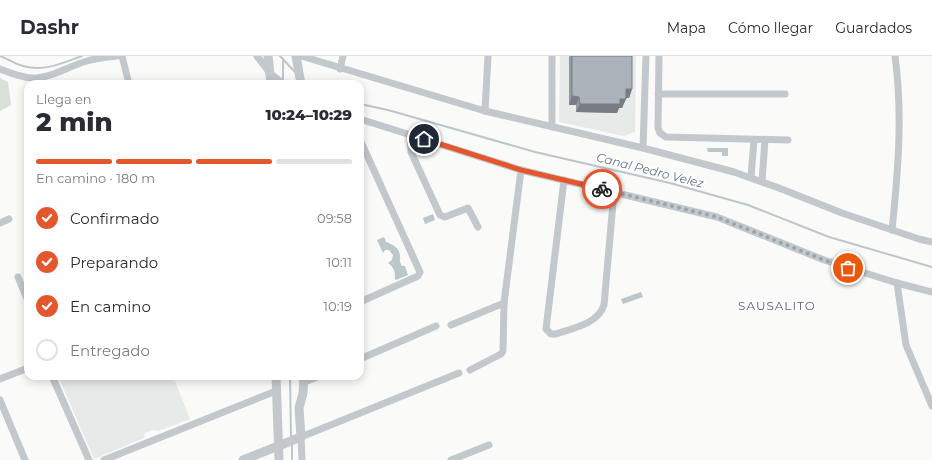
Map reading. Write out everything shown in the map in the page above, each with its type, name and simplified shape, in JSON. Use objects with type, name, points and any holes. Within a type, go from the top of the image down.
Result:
[{"type":"street","points":[[0,69],[34,78],[45,76],[92,60],[117,56]]},
{"type":"street","points":[[122,56],[128,80]]},
{"type":"street","points":[[257,56],[276,80]]},
{"type":"street","points":[[268,56],[270,73]]},
{"type":"street","points":[[296,56],[301,80]]},
{"type":"street","points":[[301,56],[486,111],[643,148],[751,177],[842,213],[932,242]]},
{"type":"street","points":[[340,68],[343,56]]},
{"type":"street","points":[[486,111],[488,56]]},
{"type":"street","points":[[552,56],[552,127]]},
{"type":"street","points":[[643,148],[646,56]]},
{"type":"street","points":[[659,56],[658,128],[660,133],[666,137],[788,140]]},
{"type":"street","points":[[892,230],[898,170],[899,127],[899,84],[895,56]]},
{"type":"street","points":[[658,94],[785,94]]},
{"type":"street","points":[[364,121],[410,134],[521,170],[717,217],[824,260],[896,283],[932,292]]},
{"type":"street","points":[[410,134],[412,152],[440,215],[445,216],[468,208],[478,227]]},
{"type":"street","points":[[751,177],[754,140]]},
{"type":"street","points":[[762,181],[765,140]]},
{"type":"street","points":[[364,148],[420,272],[418,276],[364,300]]},
{"type":"street","points":[[470,370],[503,353],[504,303],[521,170]]},
{"type":"street","points":[[564,180],[546,329],[552,334],[556,334],[594,320],[602,311],[604,305],[614,192]]},
{"type":"street","points":[[0,223],[9,219]]},
{"type":"street","points":[[18,277],[24,291]]},
{"type":"street","points":[[896,283],[906,345],[932,406]]},
{"type":"street","points":[[451,325],[504,303]]},
{"type":"street","points":[[364,357],[436,326]]},
{"type":"street","points":[[0,379],[24,370]]},
{"type":"street","points":[[243,460],[458,373]]},
{"type":"street","points":[[54,380],[89,460]]},
{"type":"street","points":[[276,380],[276,391],[290,441],[302,460]]},
{"type":"street","points":[[278,460],[290,441],[299,408],[304,380]]},
{"type":"street","points":[[104,460],[276,391]]},
{"type":"street","points":[[0,400],[25,460]]},
{"type":"street","points":[[451,460],[489,445]]},
{"type":"shaded area","points":[[560,56],[636,56],[635,132],[624,136],[559,122]]},
{"type":"shaded area","points":[[0,78],[8,82],[11,105],[0,111]]},
{"type":"shaded area","points":[[707,148],[728,148],[728,156],[722,156],[722,152],[708,152]]},
{"type":"shaded area","points":[[433,214],[435,220],[425,224],[423,218]]},
{"type":"shaded area","points":[[384,237],[386,242],[393,245],[399,251],[400,263],[402,266],[405,266],[408,275],[396,280],[395,279],[394,270],[388,263],[392,260],[393,255],[389,250],[385,250],[383,253],[377,240]]},
{"type":"shaded area","points":[[641,292],[643,297],[623,304],[621,299]]},
{"type":"shaded area","points":[[60,380],[175,380],[190,419],[158,431],[153,430],[145,433],[144,438],[94,459]]},
{"type":"building","points":[[572,56],[632,56],[632,89],[626,89],[626,99],[620,99],[620,104],[580,104],[579,97],[572,96]]},
{"type":"waterway","name":"Canal Pedro Velez","points":[[0,56],[31,68],[53,66],[82,56]]},
{"type":"waterway","name":"Canal Pedro Velez","points":[[280,56],[296,73]]},
{"type":"waterway","points":[[283,59],[283,80]]},
{"type":"waterway","name":"Canal Pedro Velez","points":[[364,105],[388,110],[535,152],[670,183],[748,205],[829,237],[932,267]]},
{"type":"waterway","points":[[290,380],[291,437]]},
{"type":"waterway","points":[[292,443],[292,460]]},
{"type":"way so far","points":[[602,189],[717,217],[824,260],[848,268]]},
{"type":"district","name":"SAUSALITO","points":[[777,305]]},
{"type":"route","points":[[424,139],[521,170],[602,189]]}]
